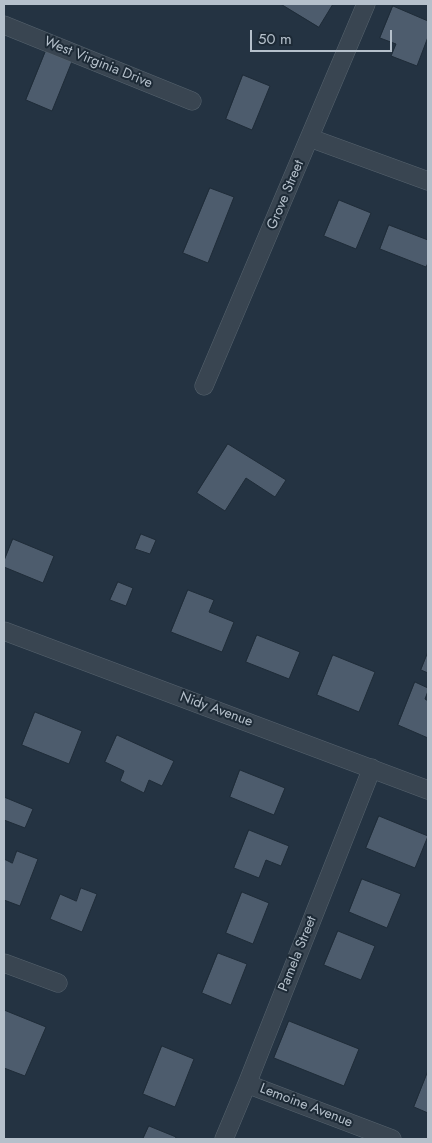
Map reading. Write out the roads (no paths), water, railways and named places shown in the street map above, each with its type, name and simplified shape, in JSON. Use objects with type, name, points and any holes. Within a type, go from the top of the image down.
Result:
[{"type":"street","name":"Grove Street","points":[[204,386],[366,4]]},
{"type":"street","name":"West Virginia Drive","points":[[4,25],[192,101]]},
{"type":"street","points":[[310,138],[428,182]]},
{"type":"street","name":"Nidy Avenue","points":[[4,631],[428,790]]},
{"type":"street","name":"Pamela Street","points":[[224,1139],[372,768]]},
{"type":"street","points":[[4,963],[58,984]]},
{"type":"street","name":"Lemoine Avenue","points":[[247,1084],[392,1139]]}]
